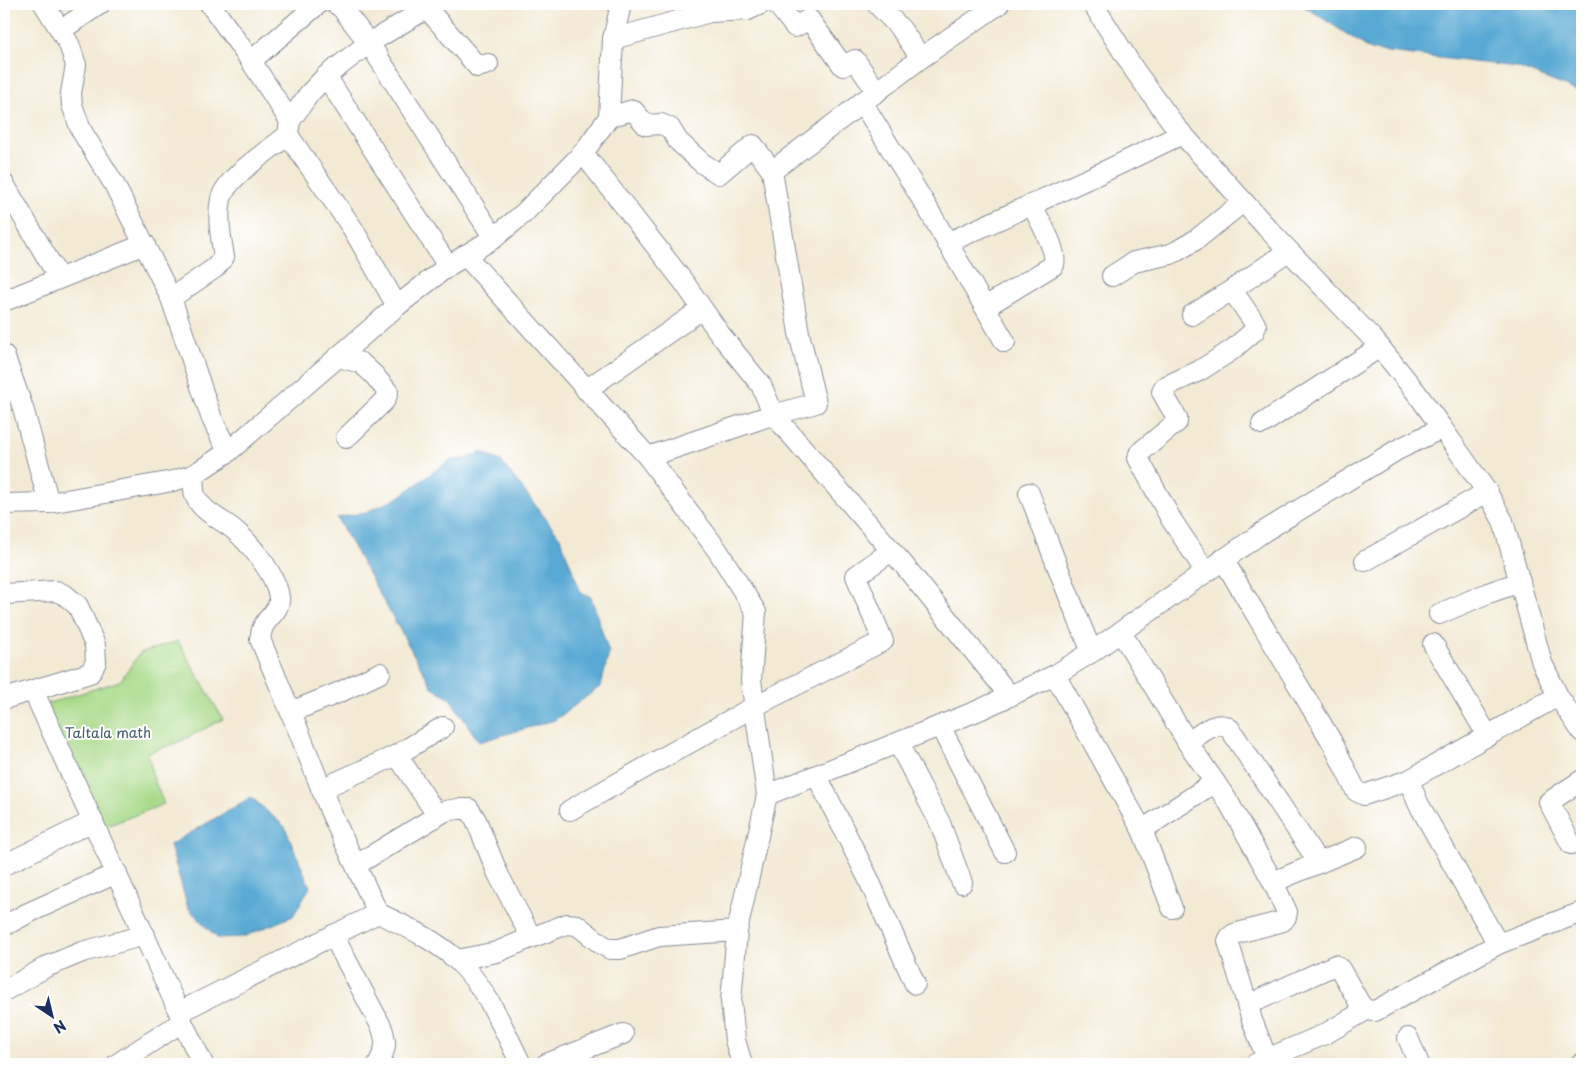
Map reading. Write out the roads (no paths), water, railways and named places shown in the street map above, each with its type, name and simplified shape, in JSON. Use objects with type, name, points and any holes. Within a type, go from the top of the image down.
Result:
[{"type":"street","points":[[44,4],[69,44],[76,65],[71,93],[72,105],[81,130],[114,184],[171,298],[212,419],[228,452]]},
{"type":"street","points":[[61,30],[100,4]]},
{"type":"street","points":[[210,4],[251,61],[289,128],[353,229],[397,306]]},
{"type":"street","points":[[251,61],[318,4]]},
{"type":"street","points":[[336,4],[341,7],[369,43],[494,238]]},
{"type":"street","points":[[4,504],[49,503],[174,481],[193,475],[228,452],[397,306],[465,254],[494,238],[524,213],[583,153],[608,118],[613,39],[621,4]]},
{"type":"street","points":[[613,39],[710,12],[748,10],[761,4]]},
{"type":"street","points":[[777,4],[795,27],[809,18],[843,66],[855,60],[870,97],[947,243],[1005,342]]},
{"type":"street","points":[[877,4],[901,29],[921,58]]},
{"type":"street","points":[[772,171],[921,58],[999,4]]},
{"type":"street","points":[[1093,4],[1135,71],[1182,134],[1288,251],[1380,347],[1442,428],[1487,492],[1503,521],[1542,663],[1558,696],[1582,732]]},
{"type":"street","points":[[171,298],[215,268],[224,257],[219,229],[221,198],[227,185],[289,128],[309,94],[326,76],[369,43],[428,6],[478,67],[488,64]]},
{"type":"street","points":[[326,76],[448,266]]},
{"type":"street","points":[[608,118],[633,110],[646,125],[661,124],[670,128],[678,141],[696,158],[719,174],[753,145],[772,171],[799,333],[816,402],[648,457]]},
{"type":"street","points":[[947,243],[1182,134]]},
{"type":"street","points":[[583,153],[761,385],[774,415],[904,564],[1010,696]]},
{"type":"street","points":[[4,184],[59,278]]},
{"type":"street","points":[[1112,276],[1134,262],[1178,251],[1197,239],[1243,202]]},
{"type":"street","points":[[985,307],[1054,265],[1056,258],[1053,249],[1032,205]]},
{"type":"street","points":[[4,301],[145,244]]},
{"type":"street","points":[[1192,315],[1288,251]]},
{"type":"street","points":[[465,254],[648,457],[718,551],[756,612],[752,680],[767,795],[737,931],[731,1001],[735,1040],[742,1064]]},
{"type":"street","points":[[1206,572],[1171,519],[1138,458],[1139,454],[1177,422],[1177,418],[1162,392],[1164,387],[1199,372],[1232,350],[1254,331],[1256,326],[1254,322],[1232,290]]},
{"type":"street","points":[[586,390],[702,309]]},
{"type":"street","points":[[1262,424],[1380,347]]},
{"type":"street","points":[[4,355],[23,408],[49,503]]},
{"type":"street","points":[[339,357],[361,362],[388,392],[385,400],[346,438]]},
{"type":"street","points":[[767,795],[940,726],[1055,675],[1092,652],[1263,532],[1397,450],[1442,428]]},
{"type":"street","points":[[193,475],[195,495],[200,504],[233,529],[250,546],[270,572],[280,599],[277,609],[263,626],[260,639],[331,813],[378,913],[419,933],[457,960],[485,994],[521,1064]]},
{"type":"street","points":[[1365,561],[1487,492]]},
{"type":"street","points":[[1029,493],[1068,598],[1092,652]]},
{"type":"street","points":[[570,810],[755,706],[883,641],[856,576],[891,551]]},
{"type":"street","points":[[1223,559],[1332,742],[1356,791],[1364,796],[1409,780],[1558,696]]},
{"type":"street","points":[[1439,614],[1488,593],[1520,582]]},
{"type":"street","points":[[4,594],[56,591],[65,595],[78,606],[95,645],[96,662],[90,673],[4,699]]},
{"type":"street","points":[[1120,632],[1188,743],[1229,802],[1273,882],[1287,912],[1283,922],[1234,934],[1228,942],[1263,1063],[1325,1034],[1366,1010],[1375,1011],[1498,944],[1582,912]]},
{"type":"street","points":[[1433,644],[1488,736]]},
{"type":"street","points":[[291,712],[380,673]]},
{"type":"street","points":[[1055,675],[1142,830],[1172,908]]},
{"type":"street","points":[[33,690],[203,1064]]},
{"type":"street","points":[[1188,743],[1213,727],[1222,725],[1230,729],[1319,863]]},
{"type":"street","points":[[940,726],[1006,852]]},
{"type":"street","points":[[321,789],[397,755],[442,727]]},
{"type":"street","points":[[898,743],[940,823],[962,883]]},
{"type":"street","points":[[397,755],[437,815]]},
{"type":"street","points":[[817,776],[868,878],[915,984]]},
{"type":"street","points":[[1409,780],[1418,803],[1498,944]]},
{"type":"street","points":[[1571,844],[1549,802],[1582,780]]},
{"type":"street","points":[[1142,830],[1215,782]]},
{"type":"street","points":[[356,865],[445,811],[469,809],[476,820],[498,874],[531,938]]},
{"type":"street","points":[[4,865],[93,821]]},
{"type":"street","points":[[1273,882],[1357,847]]},
{"type":"street","points":[[4,926],[28,913],[117,873]]},
{"type":"street","points":[[121,1063],[180,1017],[378,913]]},
{"type":"street","points":[[457,960],[497,952],[568,924],[577,925],[610,949],[620,949],[659,936],[737,931]]},
{"type":"street","points":[[4,991],[46,967],[82,952],[144,934]]},
{"type":"street","points":[[333,935],[382,1028],[386,1040],[385,1052],[378,1064]]},
{"type":"street","points":[[1247,1005],[1335,965],[1340,968],[1360,1004],[1366,1010]]},
{"type":"street","points":[[546,1064],[622,1034]]},
{"type":"street","points":[[1408,1038],[1419,1064]]},
{"type":"water","points":[[1301,4],[1582,4],[1582,93],[1517,67],[1371,50]]},
{"type":"water","points":[[481,452],[501,461],[560,537],[581,593],[591,597],[609,653],[601,686],[555,720],[479,742],[449,697],[432,687],[337,518],[366,512],[396,499],[450,460],[465,459]]},
{"type":"water","points":[[251,797],[285,827],[310,887],[293,916],[243,937],[217,938],[188,908],[170,845]]},
{"type":"park label","name":"Taltala math","points":[[108,732]]}]
